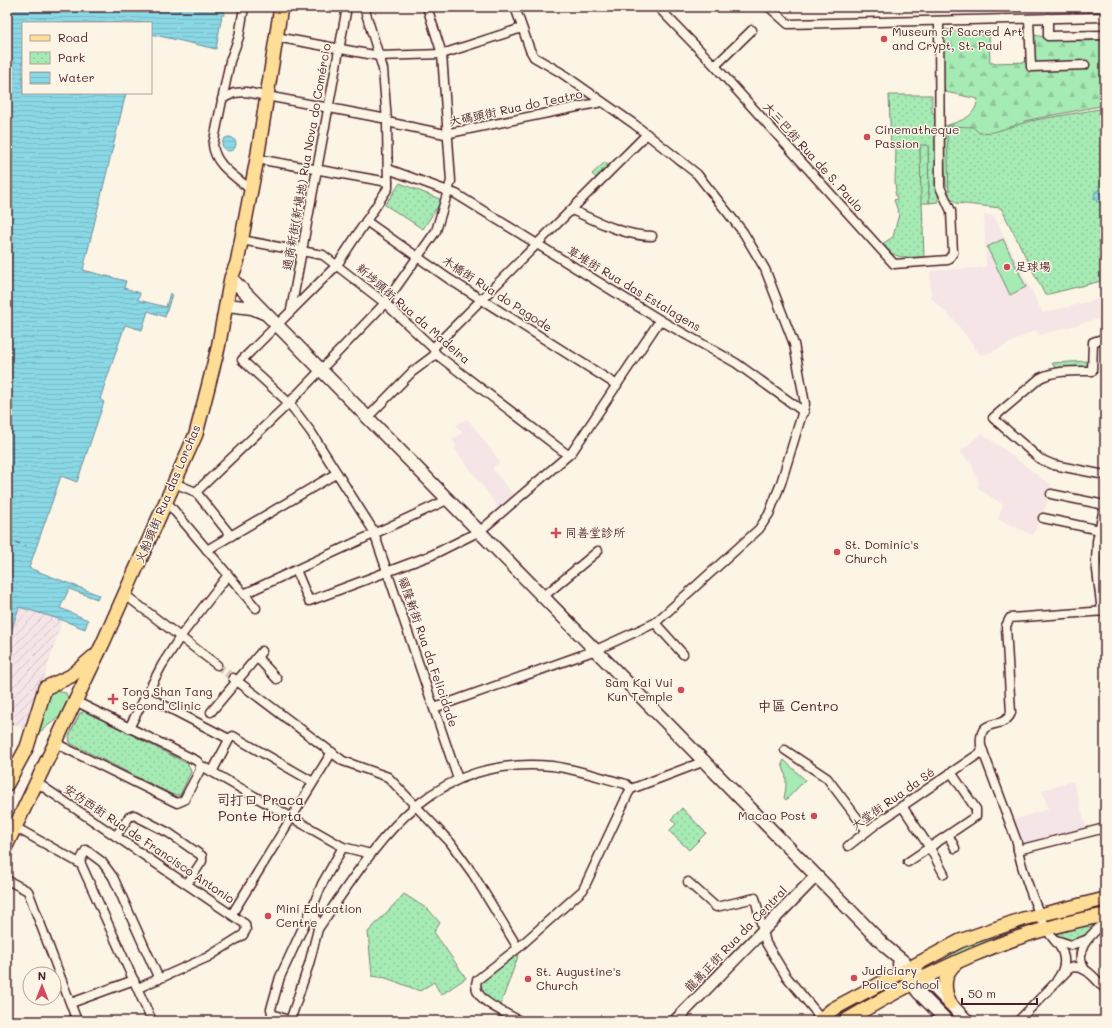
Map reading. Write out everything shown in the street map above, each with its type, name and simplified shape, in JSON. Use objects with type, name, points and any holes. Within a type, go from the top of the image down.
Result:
[{"type":"main road","points":[[231,278],[237,262],[257,158],[281,7]]},
{"type":"main road","points":[[266,96],[258,120],[232,262],[231,278],[278,324],[886,947],[918,981],[947,1021]]},
{"type":"main road","name":"火船頭街 Rua das Lorchas","points":[[10,837],[103,643],[196,434],[218,348],[231,278]]},
{"type":"main road","points":[[227,305],[252,308],[269,315]]},
{"type":"main road","points":[[7,784],[27,747],[45,688],[71,676],[84,667],[103,643]]},
{"type":"main road","points":[[55,684],[66,686],[76,701]]},
{"type":"main road","points":[[820,1020],[833,1009],[906,968],[960,941],[991,929],[1040,914],[1105,899]]},
{"type":"main road","points":[[845,1021],[958,961],[997,945],[1050,934],[1105,915]]},
{"type":"main road","points":[[950,1003],[946,995],[946,976],[951,967],[958,961]]},
{"type":"main road","points":[[918,981],[950,1003],[968,1021]]},
{"type":"street","points":[[244,7],[239,37],[230,61],[213,139],[214,150],[222,165],[246,186]]},
{"type":"street","name":"通商新街(新填地) Rua Nova do Comércio","points":[[291,310],[347,7]]},
{"type":"street","points":[[278,324],[337,264],[388,188],[387,120],[384,69],[364,7]]},
{"type":"street","points":[[196,492],[289,402],[385,303],[436,231],[451,181],[442,54],[427,7]]},
{"type":"street","points":[[434,708],[596,650],[655,623],[759,529],[769,514],[781,483],[804,412],[803,386],[794,344],[765,269],[743,232],[697,174],[647,134],[560,72],[537,60],[530,50],[515,7]]},
{"type":"street","name":"大三巴街 Rua de S. Paulo","points":[[658,7],[715,66],[894,264],[942,261],[948,260],[952,257],[951,211],[940,187],[939,20]]},
{"type":"street","points":[[769,7],[788,24],[1105,17]]},
{"type":"street","points":[[1048,18],[1048,36],[1105,35]]},
{"type":"street","points":[[1029,19],[1031,67],[1085,65]]},
{"type":"street","points":[[276,37],[379,56],[442,54],[522,28]]},
{"type":"street","points":[[715,66],[752,30]]},
{"type":"street","name":"大碼頭街 Rua do Teatro","points":[[222,99],[240,92],[266,96],[387,120],[448,134],[602,102]]},
{"type":"street","points":[[368,417],[434,351],[481,299],[647,134]]},
{"type":"street","points":[[257,158],[388,182]]},
{"type":"street","name":"草堆街 Rua das Estalagens","points":[[388,169],[449,191],[660,320],[736,363],[804,412]]},
{"type":"street","points":[[572,210],[601,223],[635,234],[652,236]]},
{"type":"street","name":"木橋街 Rua do Pagode","points":[[366,221],[481,299],[617,385]]},
{"type":"street","name":"新埗頭街 Rua da Madeira","points":[[241,240],[323,255],[337,264],[385,303],[434,351],[568,455]]},
{"type":"street","points":[[296,570],[309,601],[432,555],[480,531],[568,455],[660,320]]},
{"type":"street","name":"福隆新街 Rua da Felicidade","points":[[278,324],[242,360],[289,402],[311,432],[374,534],[458,779]]},
{"type":"street","points":[[1105,338],[1093,342],[1092,371],[1048,374],[1040,378],[993,418],[1040,459],[1054,465],[1105,476]]},
{"type":"street","points":[[207,550],[337,473]]},
{"type":"street","points":[[174,483],[196,492],[231,536]]},
{"type":"street","points":[[1051,494],[1105,504],[1096,562],[1104,611],[1010,618],[1006,626],[1011,710],[1008,718],[983,729],[980,739],[983,751],[1017,842],[1018,850],[1040,914],[1050,934],[1061,948],[1064,959],[1063,970],[1057,980]]},
{"type":"street","points":[[244,594],[449,499]]},
{"type":"street","points":[[166,501],[256,608]]},
{"type":"street","points":[[1043,518],[1100,530]]},
{"type":"street","points":[[544,596],[598,551]]},
{"type":"street","points":[[129,728],[180,637],[228,576]]},
{"type":"street","points":[[124,594],[217,665]]},
{"type":"street","points":[[655,623],[683,654]]},
{"type":"street","points":[[211,712],[235,679],[259,654],[277,679]]},
{"type":"street","points":[[235,679],[346,763],[384,775],[450,842],[473,874],[518,948]]},
{"type":"street","points":[[146,696],[229,739]]},
{"type":"street","points":[[76,701],[197,761],[200,765],[343,847],[371,854]]},
{"type":"street","points":[[212,772],[229,739],[234,736],[313,782]]},
{"type":"street","points":[[55,743],[177,803],[184,800],[200,770],[200,765]]},
{"type":"street","points":[[785,750],[827,778],[867,831]]},
{"type":"street","name":"大堂街 Rua da Sé","points":[[848,846],[902,806],[983,751]]},
{"type":"street","points":[[232,914],[332,752]]},
{"type":"street","points":[[520,1021],[477,994],[475,984],[480,976],[518,948],[583,890],[631,789],[705,761]]},
{"type":"street","points":[[343,847],[322,884],[280,977],[271,1009],[272,1014],[290,1021],[309,964],[318,929],[371,854],[414,806],[442,786],[493,767],[552,766],[626,784],[631,789]]},
{"type":"street","points":[[908,862],[975,818],[977,813],[951,772]]},
{"type":"street","name":"安仿西街 Rua de Francisco Antonio","points":[[36,782],[244,922],[246,927],[243,935],[208,957],[159,979]]},
{"type":"street","points":[[902,806],[930,848],[944,874]]},
{"type":"street","points":[[116,836],[129,817],[134,815],[169,833],[202,856],[202,861],[187,884]]},
{"type":"street","points":[[1018,850],[1105,828]]},
{"type":"street","points":[[949,836],[955,848]]},
{"type":"street","points":[[10,837],[81,864],[152,1021]]},
{"type":"street","points":[[79,863],[86,850],[102,862],[113,877],[159,979],[138,988]]},
{"type":"street","name":"龍嵩正街 Rua da Central","points":[[675,1021],[816,876]]},
{"type":"street","points":[[7,880],[28,891],[77,1021]]},
{"type":"street","points":[[688,882],[716,907],[755,898],[766,943],[786,976],[820,1020]]},
{"type":"street","points":[[313,906],[318,929]]},
{"type":"street","points":[[1105,922],[1087,939],[1082,946],[1080,954],[1081,961],[1086,970],[1105,989]]},
{"type":"street","points":[[1050,934],[1063,944],[1079,944],[1087,939]]},
{"type":"street","points":[[1018,1021],[1066,970],[1074,966],[1086,970]]},
{"type":"street","points":[[71,1003],[134,980]]},
{"type":"shaded area","points":[[984,214],[994,216],[1043,313],[1102,298],[1105,293],[1105,317],[1040,335],[1035,330],[981,356],[954,320],[931,298],[930,271],[986,267]]},
{"type":"shaded area","points":[[467,418],[500,462],[492,468],[515,497],[500,509],[454,448],[457,446],[452,439],[462,433],[456,425]]},
{"type":"shaded area","points":[[982,433],[1051,485],[1047,503],[1033,535],[998,519],[1003,505],[978,488],[979,481],[972,465],[960,452]]},
{"type":"shaded area","points":[[18,607],[62,620],[28,731],[7,720],[7,644]]},
{"type":"shaded area","points":[[1073,781],[1087,829],[1022,845],[1013,820],[1048,809],[1042,790]]},
{"type":"green space","points":[[944,29],[976,34],[989,31],[990,63],[1030,62],[1030,34],[1058,40],[1105,40],[1105,105],[1024,121],[1047,207],[995,202],[955,193],[946,185],[943,140],[945,126],[962,120],[970,115],[974,111],[978,99],[946,92],[942,86]]},
{"type":"green space","points":[[889,95],[932,95],[932,113],[937,113],[938,202],[929,203],[928,146],[920,146],[924,257],[906,257],[895,255],[886,249],[882,244],[893,237],[899,214],[894,200],[897,199],[895,192],[896,148],[891,148]]},
{"type":"green space","points":[[1105,108],[1105,280],[1045,295],[1001,208],[956,203],[949,196],[947,126],[973,127],[979,133],[994,132],[1030,121]]},
{"type":"green space","points":[[920,145],[928,145],[929,203],[921,203]]},
{"type":"green space","points":[[605,162],[610,168],[598,180],[592,174]]},
{"type":"green space","points":[[400,183],[442,200],[423,229],[385,205]]},
{"type":"green space","name":"足球場","points":[[1003,239],[1026,287],[1010,295],[987,247]]},
{"type":"green space","points":[[1089,361],[1089,369],[1057,371],[1052,363]]},
{"type":"green space","points":[[55,691],[66,693],[69,702],[63,714],[37,734],[7,796],[7,789],[49,693]]},
{"type":"green space","points":[[86,711],[188,764],[191,772],[180,795],[173,795],[70,743],[69,736],[80,713]]},
{"type":"green space","points":[[784,760],[805,780],[786,800],[784,798],[786,777],[782,764]]},
{"type":"green space","points":[[682,808],[706,833],[689,850],[669,831],[676,824],[671,819]]},
{"type":"green space","points":[[404,894],[429,910],[440,923],[434,932],[466,978],[441,995],[434,982],[420,991],[386,978],[372,976],[368,932]]},
{"type":"green space","points":[[1105,904],[1105,910],[1048,923],[1047,920]]},
{"type":"green space","points":[[1034,921],[1037,927],[942,963],[939,957],[963,946]]},
{"type":"green space","points":[[1100,922],[1084,935],[1072,940],[1066,941],[1059,939],[1053,934]]},
{"type":"green space","points":[[520,951],[500,1006],[480,993],[480,981]]},
{"type":"green space","points":[[889,984],[893,989],[842,1021],[832,1021],[846,1009]]},
{"type":"water","points":[[7,7],[225,7],[224,15],[222,15],[216,49],[152,34],[152,22],[22,22],[22,94],[126,94],[83,270],[126,281],[124,288],[140,293],[138,300],[166,307],[170,293],[172,294],[165,317],[148,311],[142,330],[125,325],[100,399],[104,402],[77,482],[61,476],[29,568],[99,595],[97,599],[69,589],[60,608],[88,620],[85,629],[62,620],[19,607],[7,644]]},
{"type":"water","points":[[229,137],[234,139],[236,144],[234,149],[229,151],[224,149],[222,144],[224,139]]},
{"type":"water","points":[[1100,189],[1101,194],[1105,193],[1105,202],[1097,202],[1094,198],[1095,192]]},
{"type":"ferry route","points":[[7,539],[26,546]]},
{"type":"tunnel","points":[[217,665],[233,678]]},
{"type":"place","name":"Museum of Sacred Art and Crypt, St. Paul","points":[[884,39]]},
{"type":"place","name":"Cinematheque Passion","points":[[867,137]]},
{"type":"place","name":"足球場","points":[[1007,267]]},
{"type":"place","name":"同善堂診所","points":[[556,533]]},
{"type":"place","name":"St. Dominic's Church","points":[[837,552]]},
{"type":"place","name":"Sam Kai Vui Kun Temple","points":[[681,690]]},
{"type":"place","name":"Tong Shan Tang Second Clinic","points":[[113,699]]},
{"type":"place","name":"Macao Post","points":[[814,816]]},
{"type":"place","name":"Mini Education Centre","points":[[268,916]]},
{"type":"place","name":"Judiciary Police School","points":[[854,978]]},
{"type":"place","name":"St. Augustine's Church","points":[[528,979]]},
{"type":"district","name":"中區 Centro","points":[[798,706]]},
{"type":"district","name":"司打口 Praca Ponte Horta","points":[[260,808]]}]
